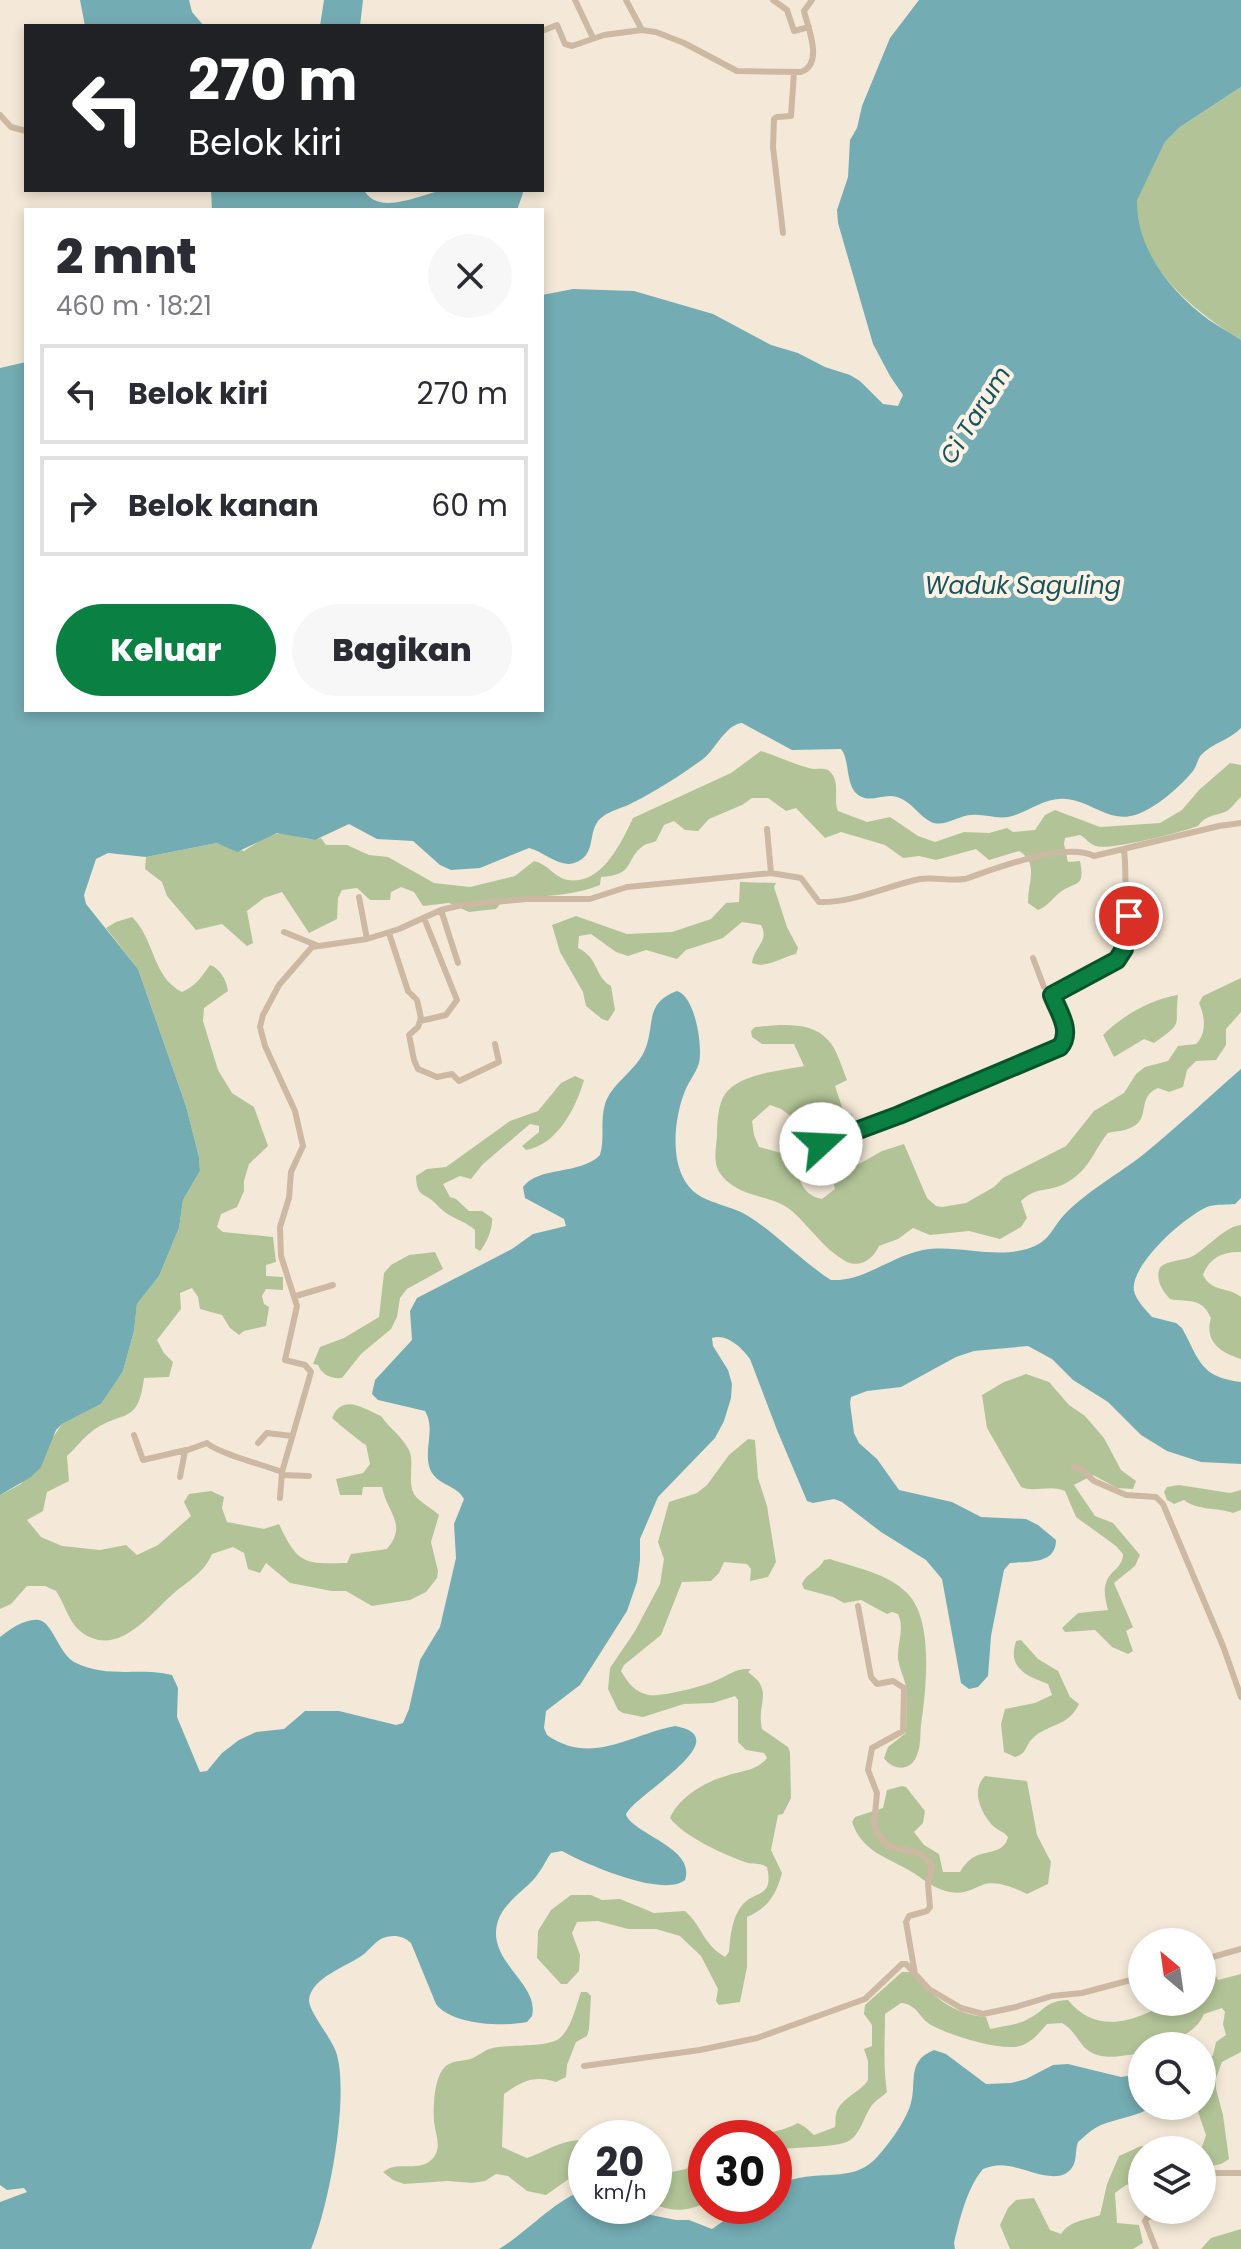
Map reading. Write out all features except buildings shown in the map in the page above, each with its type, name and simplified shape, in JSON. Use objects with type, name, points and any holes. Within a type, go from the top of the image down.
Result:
[{"type":"street","points":[[575,0],[593,38]]},
{"type":"street","points":[[626,0],[642,30]]},
{"type":"street","points":[[773,0],[787,10],[794,31],[809,27]]},
{"type":"street","points":[[544,30],[557,25],[565,44],[572,46],[621,31],[642,30],[676,39],[737,71],[794,72],[807,70],[811,64],[813,38],[804,11],[812,0]]},
{"type":"street","points":[[783,233],[773,147],[774,119],[791,116],[794,72]]},
{"type":"street","points":[[0,115],[11,127],[24,130]]},
{"type":"street","points":[[284,932],[316,945],[367,939],[462,905],[527,899],[590,899],[627,887],[656,887],[771,873],[801,878],[814,899],[822,903],[870,894],[920,879],[965,879],[1053,853],[1083,851],[1094,856],[1241,823]]},
{"type":"street","points":[[767,829],[771,873]]},
{"type":"street","points":[[1052,995],[1116,961],[1124,950],[1121,920],[1130,913],[1124,897],[1127,876],[1124,850]]},
{"type":"street","points":[[359,897],[367,939]]},
{"type":"street","points":[[441,910],[458,963]]},
{"type":"street","points":[[420,1021],[446,1015],[457,1000],[424,918]]},
{"type":"street","points":[[389,933],[408,991],[417,1000],[420,1021],[410,1033],[409,1040],[416,1066],[431,1076],[452,1074],[459,1081],[499,1062],[495,1044]]},
{"type":"street","points":[[280,1498],[282,1473],[311,1372],[307,1365],[285,1360],[296,1312],[296,1296],[281,1256],[280,1227],[289,1198],[291,1172],[303,1146],[295,1111],[265,1046],[260,1027],[279,985],[302,955],[316,945]]},
{"type":"street","points":[[821,1144],[899,1115],[1060,1047],[1065,1041],[1065,1025],[1052,995],[1044,987],[1033,958]]},
{"type":"street","points":[[296,1296],[333,1285]]},
{"type":"street","points":[[258,1443],[267,1433],[292,1436]]},
{"type":"street","points":[[134,1435],[143,1460],[208,1444],[214,1451],[239,1456],[282,1473],[309,1476]]},
{"type":"street","points":[[180,1477],[186,1450]]},
{"type":"street","points":[[1074,1467],[1094,1481],[1126,1495],[1156,1497],[1163,1504],[1223,1646],[1241,1697]]},
{"type":"street","points":[[858,1606],[871,1677],[877,1684],[893,1681],[904,1688],[903,1731],[872,1748],[868,1770],[877,1793],[874,1827],[888,1846],[921,1854],[932,1865],[928,1884],[930,1907],[927,1911],[909,1916],[906,1922],[915,1974]]},
{"type":"street","points":[[1216,1956],[1241,1949]]},
{"type":"street","points":[[584,2066],[740,2043],[865,1999],[900,1965],[906,1964],[929,1989],[961,2008],[983,2014],[1128,1981]]},
{"type":"street","points":[[1216,2173],[1241,2173]]},
{"type":"street","points":[[1146,2224],[1156,2249]]},
{"type":"green space","points":[[1241,87],[1241,340],[1186,299],[1156,265],[1138,223],[1136,200],[1165,142],[1180,127]]},
{"type":"green space","points":[[761,751],[812,769],[830,771],[836,783],[838,811],[867,822],[890,817],[918,836],[935,842],[964,832],[989,833],[1007,828],[1013,832],[1035,830],[1045,815],[1055,810],[1100,827],[1160,823],[1182,810],[1230,763],[1241,765],[1241,797],[1227,811],[1207,818],[1198,826],[1146,840],[1103,847],[1080,835],[1065,838],[1068,862],[1080,861],[1080,880],[1038,910],[1028,903],[1031,868],[1019,851],[989,860],[976,849],[936,860],[919,856],[903,858],[885,845],[841,832],[825,838],[796,808],[786,811],[768,798],[752,798],[709,819],[698,831],[685,830],[674,821],[664,825],[656,841],[637,851],[625,870],[601,877],[600,885],[565,894],[504,899],[496,909],[469,912],[449,903],[423,906],[414,892],[401,887],[391,892],[390,900],[370,900],[357,888],[342,890],[338,898],[337,919],[309,933],[282,892],[264,898],[247,911],[253,943],[247,946],[222,924],[196,930],[167,896],[162,882],[145,869],[146,857],[217,843],[244,851],[266,837],[281,833],[321,838],[326,845],[347,845],[369,855],[388,857],[434,883],[470,887],[515,876],[534,861],[563,879],[580,880],[591,876],[609,860],[633,818],[731,773]]},
{"type":"green space","points":[[740,882],[776,883],[774,887],[787,927],[798,948],[796,954],[768,964],[752,963],[764,936],[763,931],[761,925],[742,922],[723,938],[686,950],[677,959],[646,950],[628,956],[616,952],[591,934],[579,936],[578,948],[590,957],[601,977],[611,986],[615,1010],[608,1021],[586,1006],[583,992],[560,952],[552,925],[576,916],[627,934],[672,932],[711,919],[726,903],[739,902]]},
{"type":"green space","points":[[132,917],[172,985],[182,992],[187,990],[210,965],[220,972],[226,983],[228,991],[204,1008],[203,1021],[218,1070],[232,1093],[254,1107],[268,1146],[249,1164],[244,1191],[237,1207],[221,1214],[217,1227],[223,1232],[273,1237],[276,1262],[266,1265],[266,1276],[283,1277],[283,1290],[266,1289],[262,1296],[264,1304],[269,1307],[266,1326],[239,1335],[222,1315],[200,1309],[198,1297],[192,1288],[180,1293],[181,1309],[157,1340],[173,1362],[169,1377],[144,1378],[141,1394],[132,1411],[84,1438],[67,1456],[69,1481],[47,1492],[43,1511],[27,1520],[41,1537],[62,1546],[100,1550],[126,1545],[137,1555],[158,1545],[191,1516],[184,1502],[189,1494],[211,1491],[224,1497],[222,1508],[227,1522],[264,1529],[279,1524],[298,1555],[312,1562],[347,1563],[351,1554],[387,1549],[396,1532],[396,1525],[382,1487],[363,1487],[362,1495],[340,1495],[336,1479],[363,1473],[370,1464],[366,1445],[332,1418],[341,1406],[354,1405],[381,1416],[403,1440],[411,1455],[414,1494],[439,1515],[431,1542],[437,1578],[426,1592],[410,1600],[372,1606],[346,1591],[290,1583],[266,1563],[260,1573],[248,1569],[244,1553],[233,1547],[212,1554],[201,1571],[138,1627],[116,1639],[104,1640],[84,1634],[74,1624],[56,1591],[45,1586],[27,1586],[11,1604],[0,1609],[0,1495],[21,1484],[62,1424],[101,1404],[123,1371],[134,1331],[137,1304],[159,1276],[179,1228],[183,1200],[200,1171],[186,1106],[138,969],[106,928]]},
{"type":"green space","points":[[1241,978],[1241,1012],[1226,1029],[1226,1045],[1216,1060],[1196,1061],[1187,1070],[1183,1087],[1169,1092],[1158,1088],[1152,1092],[1145,1102],[1139,1122],[1128,1129],[1108,1133],[1076,1177],[1033,1193],[1021,1201],[1027,1218],[1021,1227],[1000,1239],[969,1231],[930,1235],[913,1228],[898,1239],[879,1246],[865,1261],[851,1263],[830,1250],[792,1211],[738,1189],[722,1176],[717,1167],[718,1120],[725,1094],[740,1081],[751,1077],[804,1066],[794,1044],[762,1044],[752,1037],[751,1031],[755,1027],[803,1027],[813,1029],[828,1040],[847,1080],[835,1086],[844,1113],[852,1114],[854,1125],[818,1128],[809,1115],[792,1117],[770,1105],[752,1121],[759,1147],[792,1156],[804,1188],[822,1199],[835,1189],[829,1166],[849,1161],[859,1164],[882,1151],[904,1144],[927,1198],[942,1207],[966,1203],[994,1187],[1003,1178],[1066,1146],[1094,1111],[1124,1093],[1136,1074],[1145,1067],[1168,1061],[1178,1046],[1196,1044],[1203,1030],[1204,1019],[1199,1003],[1203,996]]},
{"type":"green space","points":[[1178,995],[1176,1023],[1170,1031],[1154,1043],[1144,1039],[1114,1057],[1103,1035],[1138,1009]]},
{"type":"green space","points":[[575,1076],[584,1080],[576,1102],[564,1124],[547,1141],[526,1150],[522,1146],[539,1132],[539,1126],[530,1124],[483,1164],[471,1179],[460,1176],[443,1184],[450,1197],[469,1211],[482,1211],[492,1218],[489,1235],[480,1251],[475,1248],[475,1230],[447,1214],[420,1192],[416,1176],[427,1169],[446,1167],[510,1121],[538,1111],[561,1083]]},
{"type":"green space","points":[[1241,1225],[1241,1252],[1218,1257],[1209,1264],[1203,1275],[1216,1287],[1241,1297],[1241,1359],[1216,1345],[1210,1333],[1211,1318],[1203,1306],[1170,1299],[1161,1286],[1158,1274],[1164,1264],[1193,1256],[1223,1233]]},
{"type":"green space","points":[[435,1252],[443,1269],[407,1289],[400,1298],[397,1317],[391,1329],[361,1354],[342,1378],[327,1376],[318,1365],[313,1364],[320,1347],[344,1338],[379,1317],[384,1273],[391,1265],[409,1255]]},
{"type":"green space","points":[[1026,1374],[1049,1382],[1069,1405],[1085,1416],[1104,1438],[1121,1470],[1136,1481],[1133,1489],[1117,1488],[1093,1475],[1074,1485],[1095,1516],[1113,1523],[1140,1555],[1135,1566],[1114,1583],[1133,1627],[1126,1631],[1133,1651],[1128,1654],[1112,1647],[1095,1630],[1065,1632],[1062,1628],[1078,1613],[1108,1610],[1105,1586],[1121,1563],[1123,1554],[1076,1517],[1065,1491],[1021,1487],[987,1428],[982,1395]]},
{"type":"green space","points":[[748,1439],[755,1440],[758,1478],[767,1506],[776,1562],[768,1577],[750,1581],[751,1569],[747,1564],[724,1562],[711,1581],[682,1582],[661,1635],[624,1665],[621,1671],[636,1689],[655,1695],[694,1688],[737,1670],[751,1669],[748,1672],[763,1691],[762,1729],[788,1747],[790,1752],[791,1798],[783,1814],[778,1815],[771,1850],[782,1873],[770,1900],[747,1917],[747,1967],[740,2002],[719,2005],[716,2001],[718,1989],[701,1956],[680,1936],[656,1929],[628,1929],[598,1921],[577,1922],[572,1933],[580,1955],[579,1971],[567,1984],[561,1984],[537,1958],[538,1931],[551,1910],[571,1895],[591,1895],[602,1900],[620,1899],[654,1913],[685,1911],[717,1952],[725,1957],[729,1952],[736,1914],[743,1904],[766,1889],[768,1884],[767,1867],[717,1850],[685,1832],[670,1818],[686,1797],[702,1786],[754,1768],[767,1758],[764,1753],[746,1750],[738,1742],[738,1700],[735,1696],[713,1703],[684,1704],[643,1717],[618,1710],[608,1689],[610,1668],[635,1631],[660,1584],[664,1559],[658,1542],[669,1502],[697,1493],[707,1485],[729,1455]]},
{"type":"green space","points":[[1179,1485],[1230,1493],[1241,1490],[1241,1510],[1233,1513],[1195,1506],[1184,1500],[1174,1504],[1167,1500],[1164,1492],[1167,1487]]},
{"type":"green space","points":[[830,1559],[871,1572],[900,1587],[916,1606],[922,1621],[926,1676],[919,1748],[914,1761],[906,1767],[892,1765],[884,1758],[888,1747],[906,1733],[906,1688],[898,1658],[901,1625],[898,1614],[887,1614],[861,1600],[844,1603],[804,1589],[802,1584],[806,1577],[824,1560]]},
{"type":"green space","points":[[1021,1640],[1038,1659],[1058,1671],[1070,1697],[1079,1704],[1069,1717],[1038,1734],[1024,1752],[1015,1757],[1004,1752],[1001,1724],[1005,1709],[1035,1703],[1052,1695],[1048,1684],[1026,1674],[1017,1665],[1014,1651],[1016,1641]]},
{"type":"green space","points":[[985,1776],[1027,1781],[1037,1835],[1051,1862],[1048,1884],[1027,1894],[995,1883],[960,1893],[940,1889],[876,1853],[862,1840],[852,1822],[855,1817],[883,1808],[887,1790],[906,1787],[925,1811],[923,1823],[914,1832],[924,1845],[939,1854],[943,1872],[960,1872],[972,1858],[1003,1846],[1008,1837],[992,1825],[981,1807],[978,1788]]},
{"type":"green space","points":[[902,1972],[910,1972],[953,2008],[986,2017],[990,2029],[1024,2021],[1050,2004],[1068,2000],[1085,2015],[1104,2022],[1138,2016],[1203,2016],[1189,2032],[1128,2032],[1128,2055],[1112,2057],[1090,2052],[1062,2023],[1047,2024],[1023,2045],[1003,2047],[939,2029],[911,2006],[901,2003],[885,2014],[887,2092],[872,2105],[859,2130],[847,2142],[792,2148],[792,2125],[798,2123],[814,2135],[835,2127],[838,2108],[868,2080],[868,2061],[864,2049],[872,2046],[872,2025],[864,2014],[865,2005]]},
{"type":"green space","points":[[1241,1974],[1241,2052],[1222,2062],[1216,2078],[1216,2042],[1226,2035],[1222,2008],[1216,2010],[1216,1976],[1218,1980]]},
{"type":"green space","points":[[581,1992],[587,1992],[591,1996],[589,2029],[587,2036],[576,2042],[566,2077],[556,2082],[529,2080],[504,2094],[502,2147],[527,2158],[568,2142],[568,2180],[546,2195],[527,2191],[508,2176],[496,2174],[485,2181],[472,2183],[404,2184],[383,2172],[393,2167],[422,2165],[437,2152],[434,2098],[437,2081],[444,2068],[489,2049],[555,2041],[561,2037],[573,2016]]},
{"type":"green space","points":[[1216,2089],[1229,2159],[1216,2165],[1216,2136],[1206,2135],[1201,2120],[1216,2120]]},
{"type":"green space","points":[[1128,2152],[1128,2184],[1115,2193],[1117,2223],[1139,2225],[1143,2243],[1133,2249],[1010,2249],[1000,2225],[1008,2208],[1016,2200],[1034,2198],[1050,2230],[1061,2234],[1073,2224],[1100,2215],[1107,2184],[1119,2156]]},
{"type":"green space","points":[[688,2167],[688,2209],[672,2209],[672,2172]]},
{"type":"green space","points":[[1241,2229],[1241,2249],[1201,2249],[1211,2238]]},
{"type":"water","points":[[80,0],[189,0],[192,12],[202,24],[85,24]]},
{"type":"water","points":[[324,0],[363,0],[360,24],[320,24]]},
{"type":"water","name":"Waduk Saguling","points":[[919,0],[1241,0],[1241,87],[1180,127],[1165,142],[1137,200],[1142,235],[1169,283],[1195,309],[1241,340],[1241,728],[1205,751],[1193,771],[1167,797],[1143,812],[1126,817],[1108,814],[1075,801],[1058,799],[1008,817],[972,815],[946,822],[931,822],[897,797],[866,798],[856,793],[841,749],[792,750],[742,723],[731,728],[708,755],[686,771],[601,818],[586,855],[574,863],[557,861],[529,848],[480,868],[451,870],[440,865],[413,841],[377,839],[349,824],[315,840],[277,833],[237,852],[217,843],[146,857],[108,853],[96,859],[84,895],[86,904],[138,969],[186,1106],[200,1171],[183,1200],[179,1228],[159,1276],[137,1304],[134,1331],[123,1371],[101,1404],[56,1430],[41,1467],[31,1477],[0,1495],[0,368],[24,362],[24,712],[544,712],[544,295],[573,289],[634,291],[713,314],[771,345],[850,375],[883,404],[898,406],[903,395],[873,344],[838,223],[837,210],[848,177],[850,140],[890,38]]},
{"type":"water","points":[[211,192],[366,192],[380,202],[391,203],[437,192],[523,193],[518,208],[212,208]]},
{"type":"water","points":[[677,991],[689,1002],[693,1011],[700,1045],[699,1063],[685,1091],[677,1120],[676,1151],[683,1177],[698,1195],[748,1216],[831,1280],[855,1277],[923,1250],[1001,1253],[1035,1246],[1046,1238],[1074,1205],[1144,1154],[1241,1069],[1241,1198],[1235,1204],[1213,1205],[1200,1211],[1175,1229],[1141,1268],[1134,1291],[1152,1317],[1176,1323],[1182,1328],[1203,1366],[1217,1376],[1241,1382],[1241,1464],[1201,1462],[1167,1451],[1141,1435],[1108,1402],[1073,1380],[1052,1359],[1028,1346],[974,1351],[956,1357],[901,1387],[867,1391],[851,1397],[854,1433],[859,1443],[877,1459],[899,1490],[952,1502],[981,1517],[1026,1519],[1056,1540],[1055,1548],[1046,1558],[1010,1563],[1004,1570],[991,1636],[988,1676],[978,1687],[969,1689],[961,1683],[942,1579],[926,1560],[881,1532],[842,1502],[834,1499],[813,1503],[807,1501],[750,1359],[729,1340],[712,1338],[732,1384],[724,1421],[715,1438],[658,1497],[640,1539],[637,1582],[627,1611],[580,1685],[546,1711],[544,1728],[547,1735],[579,1748],[610,1746],[675,1726],[692,1733],[696,1742],[690,1755],[632,1806],[626,1815],[682,1859],[686,1869],[685,1880],[660,1885],[642,1882],[605,1871],[562,1851],[551,1853],[536,1876],[500,1915],[496,1935],[505,1960],[532,2004],[532,2016],[527,2022],[478,2023],[443,2011],[436,2004],[411,1943],[398,1936],[380,1939],[364,1954],[316,1985],[311,1992],[310,2005],[337,2055],[341,2098],[330,2181],[311,2249],[0,2249],[0,2202],[27,2192],[24,2188],[7,2190],[0,2185],[0,1637],[24,1622],[39,1620],[48,1626],[69,1658],[86,1667],[172,1675],[178,1688],[177,1717],[200,1772],[207,1771],[222,1753],[239,1740],[256,1732],[284,1729],[305,1711],[339,1711],[396,1725],[403,1723],[420,1660],[440,1627],[456,1558],[454,1524],[464,1499],[456,1490],[437,1479],[430,1469],[429,1425],[425,1411],[378,1400],[372,1394],[375,1380],[412,1340],[410,1311],[417,1298],[512,1249],[533,1234],[566,1226],[564,1219],[525,1198],[523,1187],[539,1176],[582,1165],[600,1155],[608,1097],[643,1054],[652,1017],[659,1003]]},
{"type":"water","points":[[934,2050],[946,2054],[986,2084],[1011,2083],[1053,2065],[1068,2064],[1121,2077],[1128,2076],[1128,2117],[1101,2125],[1078,2142],[1073,2166],[1060,2176],[1005,2165],[983,2169],[965,2204],[955,2249],[499,2249],[568,2198],[568,2224],[672,2224],[672,2219],[688,2220],[688,2224],[712,2229],[719,2224],[792,2224],[792,2180],[856,2171],[878,2156],[906,2115],[912,2100],[916,2068],[925,2055]]},
{"type":"route","points":[[821,1144],[899,1115],[1060,1047],[1065,1041],[1065,1025],[1052,995],[1117,960],[1124,949],[1121,920],[1129,916]]},
{"type":"water label","name":"Ci Tarum","points":[[975,415]]}]
